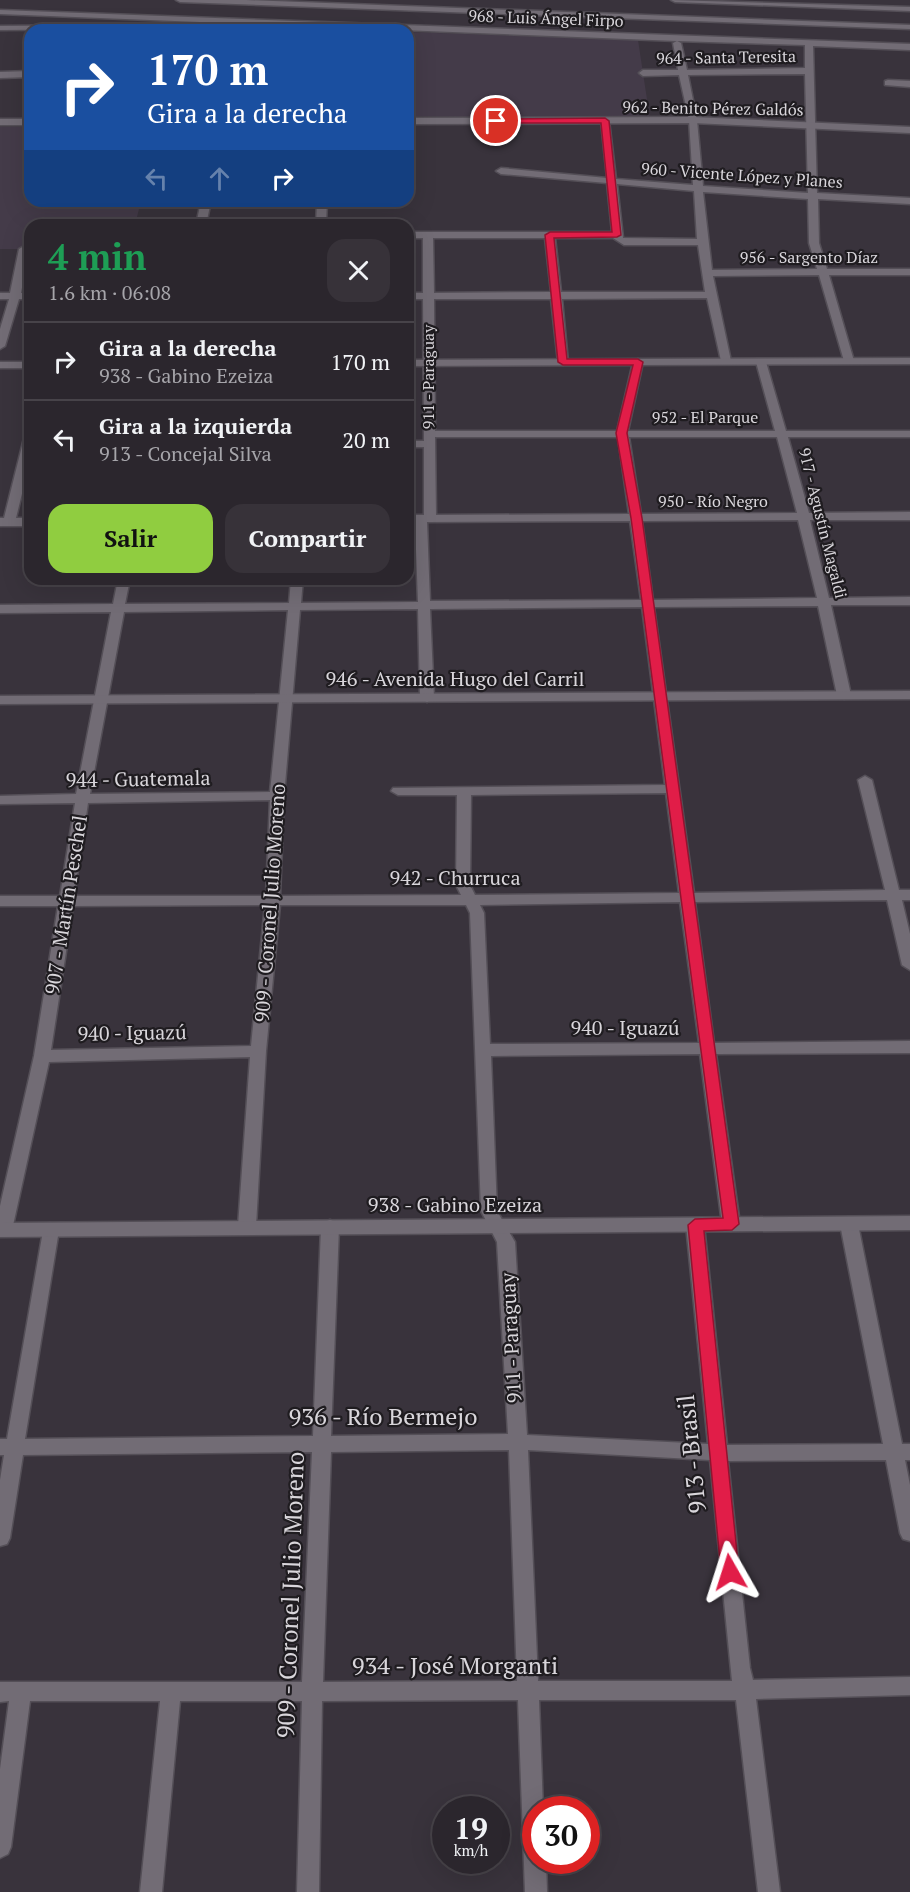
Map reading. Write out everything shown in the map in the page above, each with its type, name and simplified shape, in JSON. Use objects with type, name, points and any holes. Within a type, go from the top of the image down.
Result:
[{"type":"street","points":[[180,0],[427,10],[594,11],[764,22],[909,27]]},
{"type":"street","points":[[421,28],[430,0]]},
{"type":"street","points":[[675,0],[764,1]]},
{"type":"street","points":[[737,0],[907,6],[910,46]]},
{"type":"street","points":[[764,1],[764,41]]},
{"type":"street","points":[[253,21],[262,2]]},
{"type":"street","name":"968 - Luis Ángel Firpo","points":[[0,12],[39,10],[325,24]]},
{"type":"street","points":[[590,34],[594,11]]},
{"type":"street","points":[[0,28],[24,28]]},
{"type":"street","name":"968 - Luis Ángel Firpo","points":[[414,28],[910,46]]},
{"type":"street","points":[[677,43],[693,120],[702,242],[726,362]]},
{"type":"street","points":[[750,45],[809,47],[809,125],[814,243],[849,361]]},
{"type":"street","name":"964 - Santa Teresita","points":[[643,73],[809,71]]},
{"type":"street","points":[[0,75],[24,74]]},
{"type":"street","points":[[888,83],[910,84]]},
{"type":"street","name":"962 - Benito Pérez Galdós","points":[[414,121],[693,120],[910,130]]},
{"type":"street","points":[[605,121],[610,180],[620,238]]},
{"type":"street","points":[[0,122],[24,122]]},
{"type":"street","name":"960 - Vicente López y Planes","points":[[501,171],[697,188],[910,201]]},
{"type":"street","points":[[414,236],[550,235],[702,242]]},
{"type":"street","points":[[550,235],[563,362]]},
{"type":"street","name":"911 - Paraguay","points":[[427,698],[420,519],[428,439],[428,236]]},
{"type":"street","points":[[0,346],[15,296],[24,249]]},
{"type":"street","name":"956 - Sargento Díaz","points":[[708,273],[910,272]]},
{"type":"street","points":[[414,296],[711,295]]},
{"type":"street","points":[[0,296],[24,296]]},
{"type":"street","points":[[414,363],[910,361]]},
{"type":"street","points":[[638,362],[622,433],[648,603],[706,1048],[732,1224]]},
{"type":"street","name":"917 - Agustín Magaldi","points":[[761,362],[783,434],[825,601],[844,695]]},
{"type":"street","points":[[0,365],[24,365]]},
{"type":"street","name":"952 - El Parque","points":[[414,442],[428,439],[622,433],[910,434]]},
{"type":"street","points":[[24,457],[4,522],[24,522]]},
{"type":"street","name":"950 - Río Negro","points":[[420,519],[910,516]]},
{"type":"street","name":"907 - Martín Peschel","points":[[2,1230],[42,1056],[82,800],[123,585]]},
{"type":"street","name":"909 - Coronel Julio Moreno","points":[[247,1226],[258,1051],[273,899],[277,796],[297,585]]},
{"type":"street","points":[[0,609],[910,601]]},
{"type":"street","name":"946 - Avenida Hugo del Carril","points":[[0,700],[910,695]]},
{"type":"street","points":[[865,780],[910,965]]},
{"type":"street","points":[[398,791],[673,789]]},
{"type":"street","name":"911 - Paraguay","points":[[464,790],[463,885],[477,913],[489,1211],[506,1242],[518,1442],[536,1892]]},
{"type":"street","name":"944 - Guatemala","points":[[0,801],[277,796]]},
{"type":"street","name":"942 - Churruca","points":[[0,901],[472,900],[910,895]]},
{"type":"street","name":"940 - Iguazú","points":[[484,1050],[910,1047]]},
{"type":"street","name":"940 - Iguazú","points":[[42,1056],[258,1051]]},
{"type":"street","name":"938 - Gabino Ezeiza","points":[[2,1230],[247,1226],[910,1223]]},
{"type":"street","points":[[849,1224],[903,1452],[910,1533]]},
{"type":"street","name":"913 - Brasil","points":[[695,1225],[717,1453],[769,1892]]},
{"type":"street","name":"909 - Coronel Julio Moreno","points":[[308,1892],[312,1692],[330,1227]]},
{"type":"street","points":[[0,1538],[8,1447],[51,1230]]},
{"type":"street","name":"936 - Río Bermejo","points":[[8,1447],[518,1442],[717,1453],[903,1452]]},
{"type":"street","name":"934 - José Morganti","points":[[10,1692],[744,1690],[910,1686]]},
{"type":"street","points":[[152,1892],[171,1691]]},
{"type":"street","points":[[0,1846],[10,1692]]},
{"type":"shaded area","points":[[414,32],[638,40],[650,119],[414,116]]},
{"type":"shaded area","points":[[0,127],[24,127],[24,207],[140,207],[136,219],[24,219],[24,249],[0,249]]},
{"type":"route","points":[[496,121],[605,121],[617,235],[550,235],[563,362],[638,362],[622,433],[636,518],[706,1048],[732,1224],[695,1225],[730,1572]]}]
